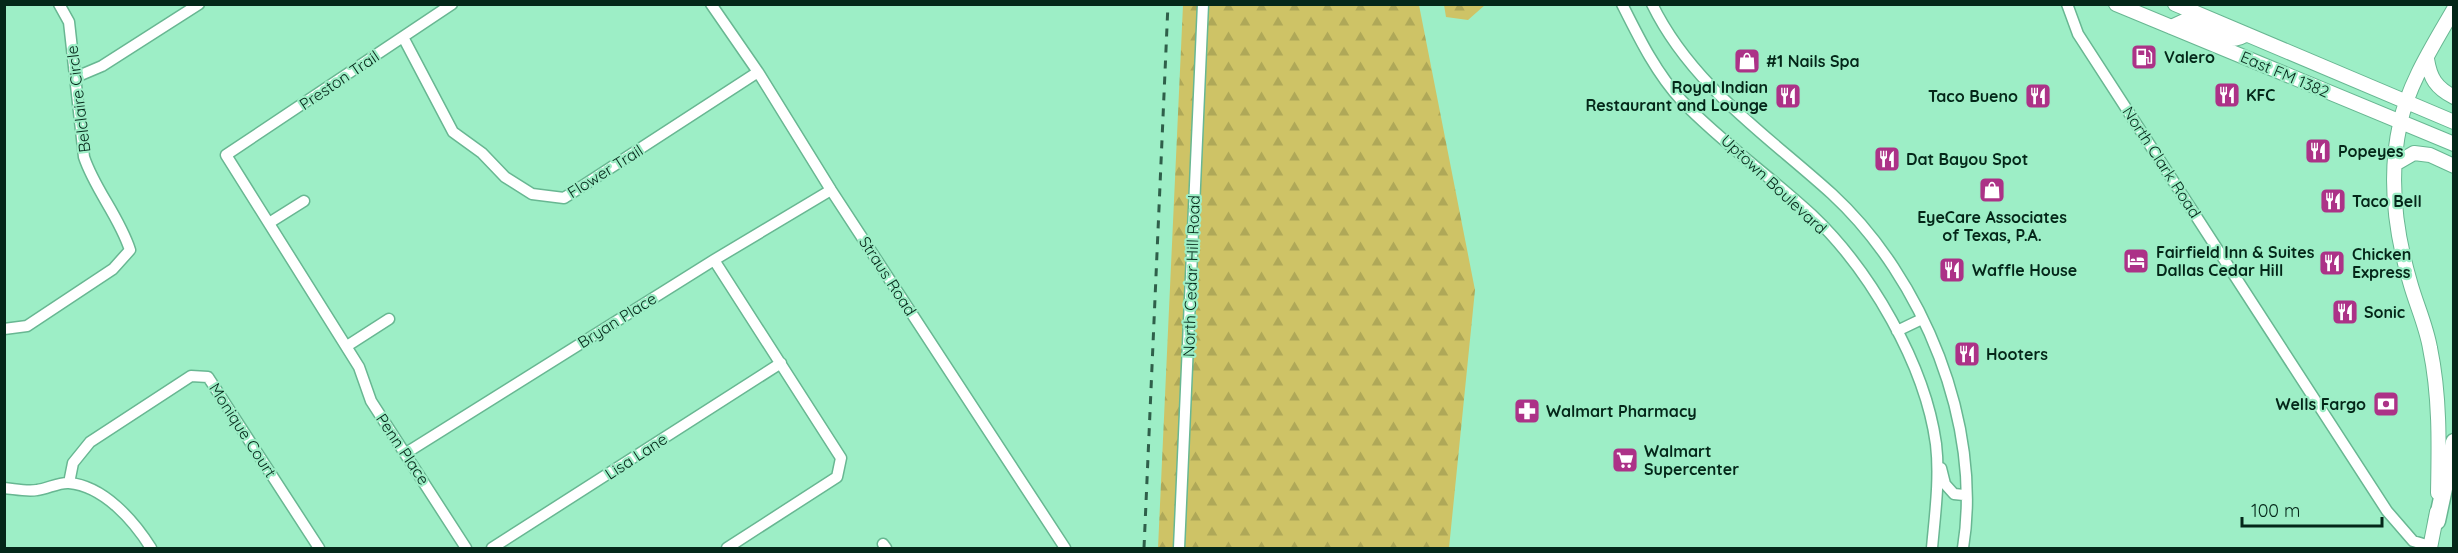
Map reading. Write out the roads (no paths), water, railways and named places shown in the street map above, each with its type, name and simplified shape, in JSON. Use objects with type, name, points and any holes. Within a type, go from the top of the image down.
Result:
[{"type":"highway","points":[[2437,521],[2454,442]]},
{"type":"main road","name":"East FM 1382","points":[[2116,4],[2454,144]]},
{"type":"main road","name":"East FM 1382","points":[[2175,4],[2454,122]]},
{"type":"main road","points":[[2430,547],[2437,521],[2439,442],[2437,389],[2424,323],[2410,284],[2397,233],[2393,185],[2400,123],[2407,101],[2454,9]]},
{"type":"main road","points":[[2172,27],[2184,21],[2227,39],[2239,39],[2246,34]]},
{"type":"main road","points":[[2239,55],[2273,46]]},
{"type":"main road","points":[[2427,59],[2430,77],[2441,90],[2454,96]]},
{"type":"main road","points":[[2395,164],[2414,153],[2454,165]]},
{"type":"street","name":"Belclaire Circle","points":[[4,329],[27,326],[113,269],[130,250],[123,228],[91,177],[84,157],[69,22],[58,4]]},
{"type":"street","points":[[76,77],[112,60],[199,4]]},
{"type":"street","name":"Preston Trail","points":[[226,155],[452,4]]},
{"type":"street","name":"Straus Road","points":[[711,4],[758,72],[831,190],[1065,549]]},
{"type":"street","name":"North Cedar Hill Road","points":[[1179,549],[1203,4]]},
{"type":"street","name":"Uptown Boulevard","points":[[1622,4],[1650,58],[1681,100],[1814,217],[1866,281],[1898,331],[1915,374],[1936,444],[1937,498],[1932,549]]},
{"type":"street","name":"Uptown Boulevard","points":[[1652,4],[1685,57],[1722,100],[1858,219],[1902,278],[1922,319],[1949,390],[1961,433],[1964,495],[1963,549]]},
{"type":"street","name":"North Clark Road","points":[[2067,4],[2078,34],[2387,511],[2413,541],[2430,547]]},
{"type":"street","name":"Flower Trail","points":[[403,37],[453,132],[482,153],[505,177],[532,194],[564,198],[758,72]]},
{"type":"street","name":"Penn Place","points":[[226,155],[347,346],[359,367],[371,401],[466,549]]},
{"type":"street","name":"Bryan Place","points":[[406,453],[714,260],[831,190]]},
{"type":"street","points":[[269,223],[304,201]]},
{"type":"street","points":[[714,260],[841,458],[837,477],[727,549]]},
{"type":"street","points":[[347,346],[388,319]]},
{"type":"street","points":[[1898,331],[1922,319]]},
{"type":"street","name":"Lisa Lane","points":[[492,549],[781,363]]},
{"type":"street","name":"Monique Court","points":[[69,483],[73,463],[90,442],[191,376],[208,376],[319,549]]},
{"type":"street","points":[[1936,444],[1945,484],[1954,494],[1964,495]]},
{"type":"street","points":[[4,488],[36,491],[69,483],[95,492],[117,507],[140,531],[151,549]]},
{"type":"railway","points":[[1144,548],[1168,4]]},
{"type":"place","name":"Valero","points":[[2144,57]]},
{"type":"place","name":"#1 Nails Spa","points":[[1747,61]]},
{"type":"place","name":"KFC","points":[[2227,95]]},
{"type":"place","name":"Royal Indian Restaurant and Lounge","points":[[1788,96]]},
{"type":"place","name":"Taco Bueno","points":[[2038,96]]},
{"type":"place","name":"Popeyes","points":[[2318,151]]},
{"type":"place","name":"Dat Bayou Spot","points":[[1887,159]]},
{"type":"place","name":"EyeCare Associates of Texas, P.A.","points":[[1992,190]]},
{"type":"place","name":"Taco Bell","points":[[2333,201]]},
{"type":"place","name":"Fairfield Inn & Suites Dallas Cedar Hill","points":[[2136,261]]},
{"type":"place","name":"Chicken Express","points":[[2332,263]]},
{"type":"place","name":"Waffle House","points":[[1952,270]]},
{"type":"place","name":"Sonic","points":[[2345,312]]},
{"type":"place","name":"Hooters","points":[[1967,354]]},
{"type":"place","name":"Wells Fargo","points":[[2386,404]]},
{"type":"place","name":"Walmart Pharmacy","points":[[1527,411]]},
{"type":"place","name":"Walmart Supercenter","points":[[1625,460]]}]
